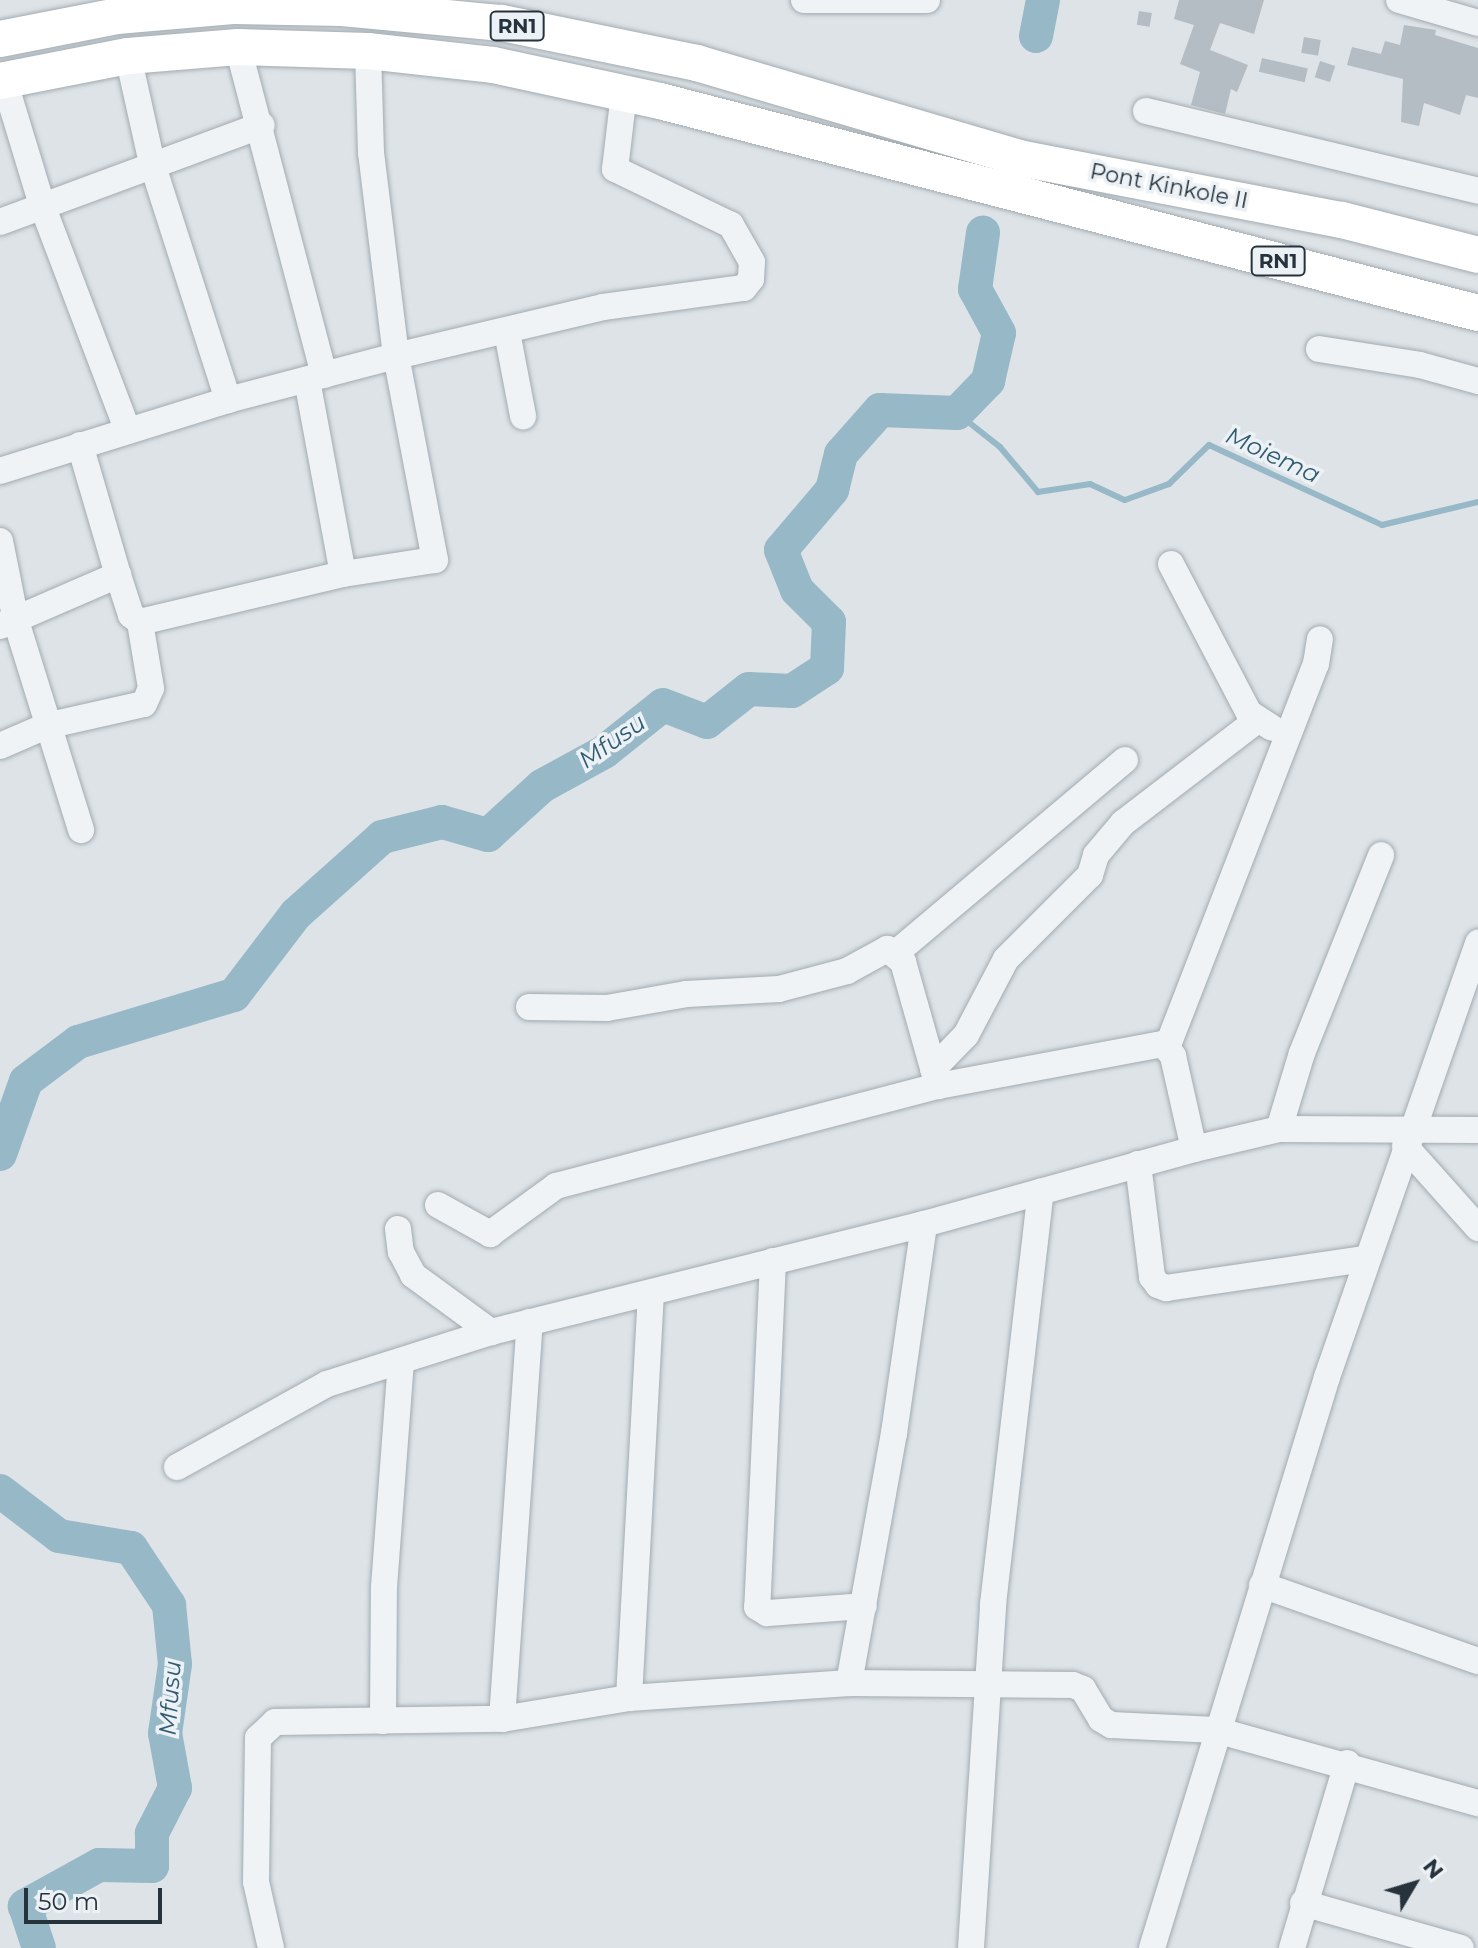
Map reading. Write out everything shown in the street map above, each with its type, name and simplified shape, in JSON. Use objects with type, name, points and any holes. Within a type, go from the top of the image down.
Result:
[{"type":"highway","name":"RN1","points":[[0,39],[117,16],[232,3]]},
{"type":"highway","name":"Pont Kinkole II","points":[[232,3],[382,11],[502,23],[584,38],[697,63],[1019,158],[1319,215],[1478,255]]},
{"type":"highway","name":"RN1","points":[[2,81],[128,56],[238,47],[368,51],[493,65],[624,94]]},
{"type":"highway","name":"Pont Kinkole II","points":[[624,94],[1478,313]]},
{"type":"street","points":[[804,0],[927,0]]},
{"type":"street","points":[[1399,0],[1478,23]]},
{"type":"street","points":[[238,47],[262,125],[316,378],[343,574]]},
{"type":"street","points":[[140,622],[343,574],[431,562],[437,556],[396,356],[371,153],[368,51]]},
{"type":"street","points":[[128,56],[152,163],[228,400]]},
{"type":"street","points":[[2,81],[42,205],[127,429]]},
{"type":"street","points":[[0,471],[127,429],[396,356],[603,307],[744,288],[751,279],[748,249],[719,215],[623,177],[615,169],[624,94]]},
{"type":"street","points":[[1146,111],[1478,188]]},
{"type":"street","points":[[0,222],[152,163],[262,125]]},
{"type":"street","points":[[507,332],[523,416]]},
{"type":"street","points":[[1319,349],[1420,365],[1478,381]]},
{"type":"street","points":[[0,746],[46,726],[144,704],[151,688],[140,622],[131,615],[80,445]]},
{"type":"street","points":[[0,541],[8,624],[81,830]]},
{"type":"street","points":[[1171,564],[1183,596],[1256,721],[1286,735]]},
{"type":"street","points":[[8,624],[118,575]]},
{"type":"street","points":[[1194,1149],[1168,1045],[1316,664],[1320,639]]},
{"type":"street","points":[[935,1078],[966,1035],[1006,959],[1090,875],[1096,855],[1123,823],[1256,721]]},
{"type":"street","points":[[897,952],[1125,760]]},
{"type":"street","points":[[1279,1129],[1302,1053],[1381,855]]},
{"type":"street","points":[[1152,1948],[1216,1730],[1366,1259],[1478,943]]},
{"type":"street","points":[[529,1007],[607,1008],[686,994],[779,989],[847,971],[887,949],[897,952]]},
{"type":"street","points":[[897,952],[935,1078]]},
{"type":"street","points":[[438,1205],[490,1234],[556,1186],[935,1078],[1168,1045]]},
{"type":"street","points":[[177,1467],[327,1384],[491,1332],[924,1224],[1194,1149],[1279,1129],[1408,1139],[1478,1130]]},
{"type":"street","points":[[1408,1139],[1478,1228]]},
{"type":"street","points":[[1138,1164],[1152,1277],[1158,1285],[1166,1288],[1366,1259]]},
{"type":"street","points":[[971,1948],[993,1604],[1041,1192]]},
{"type":"street","points":[[849,1683],[924,1224]]},
{"type":"street","points":[[398,1229],[401,1252],[413,1275],[491,1332]]},
{"type":"street","points":[[773,1261],[757,1607],[767,1613],[864,1606]]},
{"type":"street","points":[[629,1698],[651,1294]]},
{"type":"street","points":[[502,1719],[530,1322]]},
{"type":"street","points":[[383,1721],[384,1587],[401,1363]]},
{"type":"street","points":[[1262,1585],[1478,1661]]},
{"type":"street","points":[[271,1948],[256,1882],[261,1730],[275,1722],[502,1719],[629,1698],[849,1683],[1073,1685],[1083,1689],[1101,1719],[1111,1725],[1216,1730],[1347,1763],[1478,1803]]},
{"type":"street","points":[[1292,1948],[1347,1763]]},
{"type":"street","points":[[1303,1903],[1461,1948]]},
{"type":"building","points":[[1179,0],[1264,0],[1254,34],[1220,23],[1210,50],[1248,65],[1237,92],[1231,89],[1225,114],[1191,105],[1200,72],[1180,64],[1194,25],[1174,19]]},
{"type":"building","points":[[1139,11],[1152,13],[1150,27],[1137,25]]},
{"type":"building","points":[[1404,25],[1436,30],[1435,35],[1478,48],[1478,98],[1466,95],[1460,115],[1424,103],[1419,126],[1401,122],[1403,79],[1347,65],[1352,47],[1381,54],[1385,41],[1400,45]]},
{"type":"building","points":[[1304,37],[1321,40],[1318,56],[1301,53]]},
{"type":"building","points":[[1262,58],[1308,69],[1305,82],[1259,72]]},
{"type":"building","points":[[1320,61],[1335,66],[1330,82],[1315,77]]},
{"type":"waterway","name":"Mfusu","points":[[1036,36],[1043,0]]},
{"type":"waterway","name":"Mfusu","points":[[0,1154],[26,1081],[78,1042],[234,995],[296,914],[382,837],[442,822],[488,835],[542,786],[604,752],[663,705],[707,722],[749,689],[792,691],[827,668],[829,622],[797,590],[781,550],[832,490],[841,454],[880,410],[957,413],[988,381],[999,333],[975,289],[983,233]]},
{"type":"waterway","name":"Moiema","points":[[957,413],[1000,447],[1038,492],[1090,484],[1125,500],[1169,484],[1209,445],[1382,525],[1478,502]]},
{"type":"waterway","name":"Mfusu","points":[[0,1491],[59,1536],[131,1548],[169,1605],[175,1664],[165,1733],[175,1788],[152,1833],[152,1866],[99,1865],[25,1906],[39,1948]]}]
